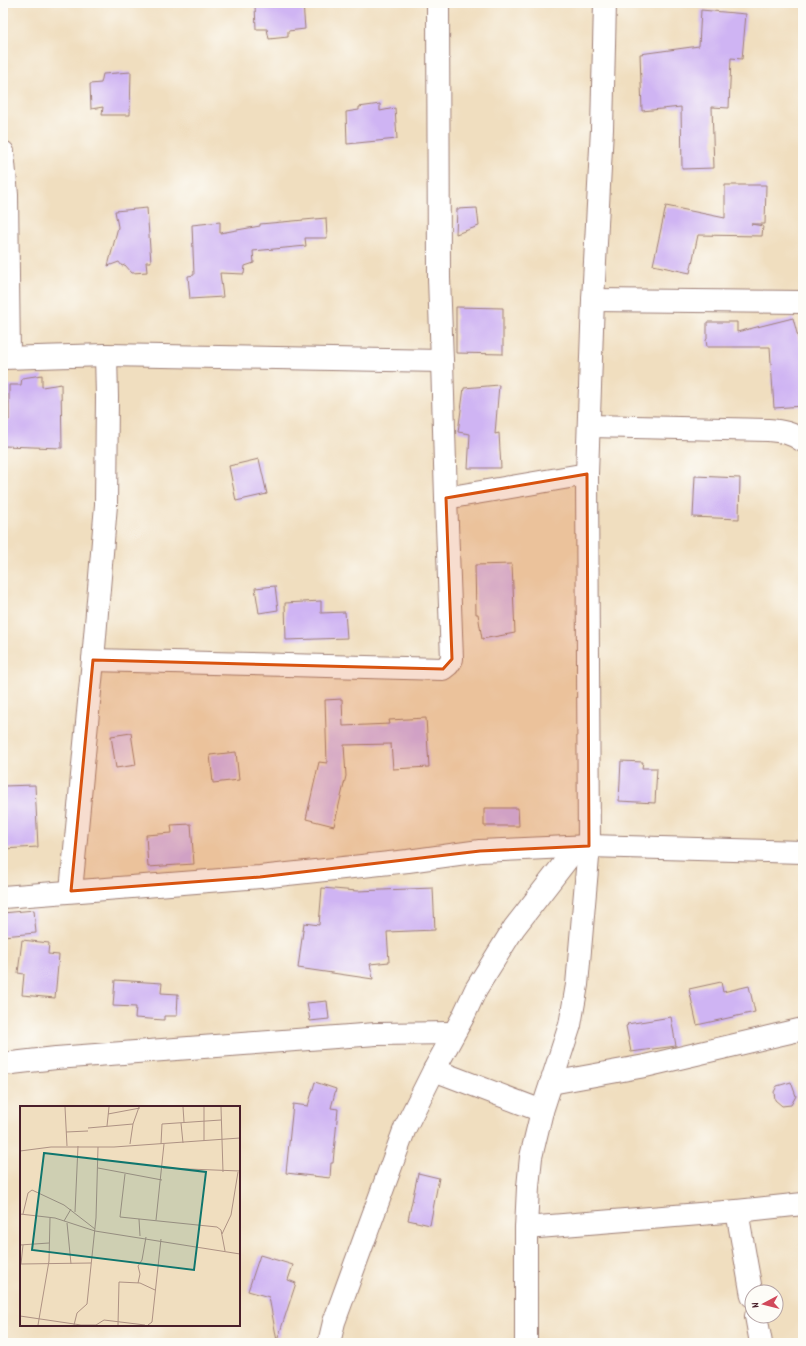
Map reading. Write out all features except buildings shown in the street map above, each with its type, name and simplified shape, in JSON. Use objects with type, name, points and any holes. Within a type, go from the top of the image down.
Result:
[{"type":"street","points":[[93,660],[443,669],[448,665],[452,658],[439,271],[438,3]]},
{"type":"street","points":[[526,1343],[526,1228],[531,1157],[542,1111],[570,1025],[577,985],[582,847],[587,474],[590,426],[593,300],[602,129],[605,3]]},
{"type":"street","points":[[3,152],[7,195],[6,358],[106,355],[442,361]]},
{"type":"street","points":[[593,300],[803,302]]},
{"type":"street","points":[[71,891],[106,505],[106,355]]},
{"type":"street","points":[[590,426],[768,430],[782,431],[794,435],[803,441]]},
{"type":"street","points":[[446,498],[587,474]]},
{"type":"street","points":[[329,1343],[334,1322],[405,1128],[434,1070],[463,1017],[476,989],[514,928],[582,847]]},
{"type":"street","points":[[3,897],[260,877],[408,861],[480,851],[582,847],[803,852]]},
{"type":"street","points":[[551,1083],[645,1066],[803,1029]]},
{"type":"street","points":[[3,1064],[56,1058],[368,1034],[453,1033]]},
{"type":"street","points":[[434,1070],[542,1111]]},
{"type":"street","points":[[526,1228],[803,1204]]},
{"type":"street","points":[[736,1211],[750,1284]]},
{"type":"street","points":[[757,1324],[761,1343]]},
{"type":"highlighted area","points":[[587,474],[589,846],[480,851],[260,877],[71,891],[93,660],[443,669],[452,659],[446,498]]}]
